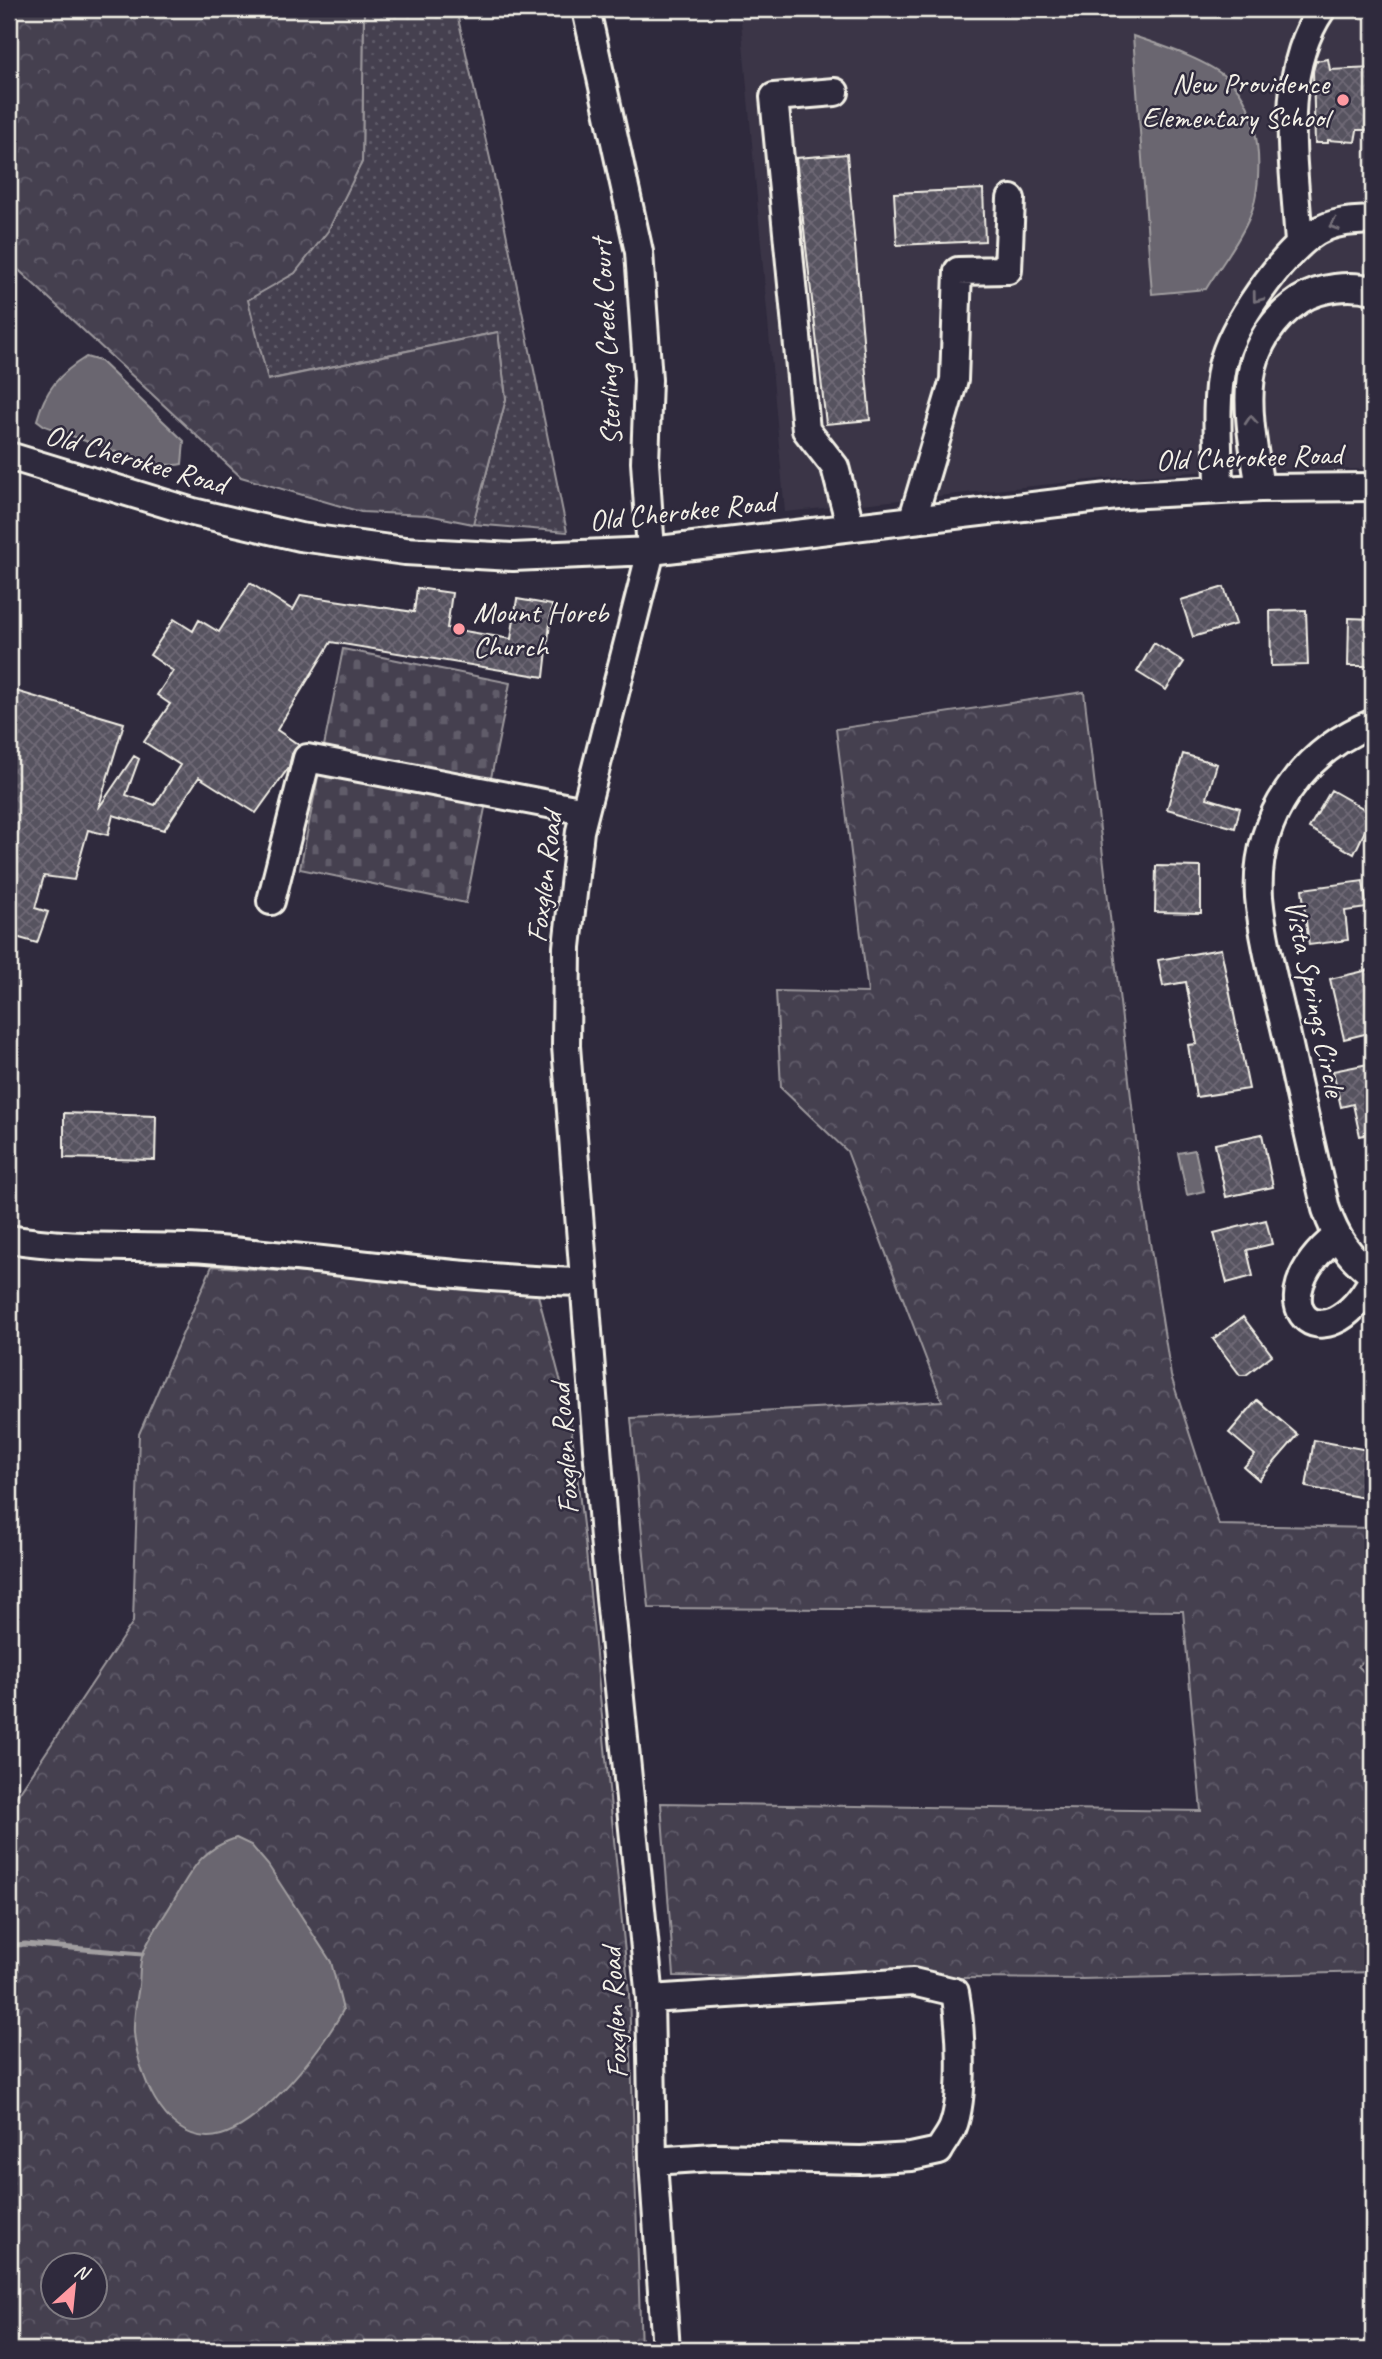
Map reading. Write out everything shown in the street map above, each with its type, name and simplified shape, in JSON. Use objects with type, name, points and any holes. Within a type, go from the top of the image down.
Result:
[{"type":"street","name":"Sterling Creek Court","points":[[586,9],[639,252],[648,380],[645,462],[651,551]]},
{"type":"street","points":[[1299,244],[1292,104],[1302,48],[1309,28],[1322,9]]},
{"type":"street","points":[[835,92],[774,97],[806,430],[835,467],[850,525]]},
{"type":"street","points":[[913,518],[954,380],[958,271],[1008,270],[1012,199]]},
{"type":"street","points":[[1219,489],[1219,388],[1229,343],[1251,304],[1299,244],[1332,225],[1373,220]]},
{"type":"street","points":[[1260,488],[1250,421],[1250,387],[1261,339],[1272,322],[1288,309],[1320,291],[1356,286],[1373,290]]},
{"type":"street","name":"Old Cherokee Road","points":[[9,456],[193,512],[300,537],[360,546],[513,557],[651,551],[850,525],[1125,495],[1219,489],[1373,487]]},
{"type":"street","name":"Foxglen Road","points":[[651,551],[585,811],[574,883],[565,993],[566,1046],[604,1538],[650,1999],[653,2161],[666,2350]]},
{"type":"street","name":"Vista Springs Circle","points":[[1373,723],[1332,742],[1287,789],[1277,807],[1260,875],[1266,941],[1326,1209],[1337,1236],[1352,1259],[1373,1277]]},
{"type":"street","points":[[271,901],[307,758],[585,811]]},
{"type":"street","points":[[1337,1236],[1312,1258],[1301,1276],[1297,1291],[1298,1309],[1309,1321],[1322,1324],[1337,1322],[1354,1309],[1373,1277]]},
{"type":"street","points":[[9,1239],[106,1249],[204,1249],[519,1281],[584,1282]]},
{"type":"street","points":[[650,1999],[913,1982],[955,1992],[961,2025],[953,2127],[939,2151],[911,2157],[861,2160],[714,2157],[653,2161]]},
{"type":"shaded area","points":[[740,9],[1373,9],[1373,469],[1222,470],[1109,478],[785,512]]},
{"type":"shaded area","points":[[1133,36],[1183,54],[1220,73],[1240,92],[1254,126],[1258,164],[1255,201],[1241,235],[1206,289],[1152,294]]},
{"type":"shaded area","points":[[86,357],[100,361],[184,441],[182,464],[169,465],[134,458],[45,426],[37,420],[44,400],[55,383],[68,369]]},
{"type":"shaded area","points":[[1195,1150],[1204,1191],[1187,1195],[1178,1153]]},
{"type":"shaded area","points":[[236,1838],[251,1845],[268,1865],[331,1962],[343,2010],[304,2067],[265,2107],[225,2134],[207,2137],[191,2134],[177,2125],[155,2099],[136,2049],[135,2015],[141,1961],[152,1934],[197,1863],[213,1849]]},
{"type":"green space","points":[[9,9],[364,9],[362,162],[328,231],[295,273],[248,300],[268,380],[498,332],[506,399],[473,524],[428,515],[361,512],[241,477],[9,261]]},
{"type":"green space","points":[[364,9],[456,9],[499,198],[567,532],[473,524],[506,399],[498,332],[267,380],[247,299],[295,273],[362,162]]},
{"type":"green space","points":[[343,649],[510,683],[466,903],[300,869]]},
{"type":"green space","points":[[1084,692],[1142,1192],[1171,1376],[1219,1525],[1373,1528],[1373,1653],[1358,1666],[1373,1681],[1373,1972],[1082,1979],[674,1976],[661,1803],[1201,1811],[1183,1611],[649,1608],[631,1418],[942,1401],[847,1151],[781,1088],[776,991],[868,993],[836,729]]},
{"type":"green space","points":[[212,1266],[537,1291],[570,1417],[585,1542],[629,1994],[641,2350],[9,2350],[9,1808],[133,1622],[139,1434]]},
{"type":"building","name":"New Providence Elementary School","points":[[1328,59],[1330,70],[1373,68],[1373,130],[1357,130],[1355,142],[1328,140],[1328,143],[1315,143],[1313,71],[1316,61]]},
{"type":"building","points":[[847,154],[870,420],[826,424],[796,158]]},
{"type":"building","points":[[983,189],[985,241],[897,245],[894,193]]},
{"type":"building","points":[[250,583],[293,610],[301,595],[414,612],[417,588],[452,593],[447,628],[511,639],[517,599],[552,605],[544,677],[331,642],[277,730],[299,745],[292,754],[289,767],[256,813],[199,777],[164,830],[113,815],[108,835],[88,830],[74,880],[44,876],[35,908],[48,912],[37,943],[9,935],[9,689],[124,723],[98,809],[134,756],[139,759],[126,795],[155,805],[180,765],[144,742],[170,704],[157,695],[173,671],[150,655],[174,619],[193,631],[199,620],[219,632]]},
{"type":"building","points":[[1224,587],[1236,624],[1193,637],[1181,600]]},
{"type":"building","points":[[1306,610],[1308,665],[1271,666],[1270,611]]},
{"type":"building","points":[[1349,618],[1373,619],[1373,666],[1348,666]]},
{"type":"building","points":[[1154,643],[1184,662],[1166,690],[1137,672]]},
{"type":"building","points":[[1183,754],[1217,764],[1207,798],[1240,808],[1235,828],[1167,809]]},
{"type":"building","points":[[1331,790],[1373,814],[1354,854],[1309,828]]},
{"type":"building","points":[[1156,866],[1201,867],[1201,913],[1155,912]]},
{"type":"building","points":[[1363,881],[1367,908],[1345,911],[1348,940],[1309,945],[1302,889]]},
{"type":"building","points":[[1221,949],[1249,1089],[1196,1097],[1188,1045],[1197,1044],[1186,982],[1163,986],[1158,960]]},
{"type":"building","points":[[1373,969],[1373,1032],[1344,1039],[1330,979]]},
{"type":"building","points":[[1373,1063],[1373,1133],[1360,1136],[1353,1104],[1341,1107],[1333,1071]]},
{"type":"building","points":[[64,1113],[156,1116],[155,1160],[64,1158]]},
{"type":"building","points":[[1262,1134],[1273,1187],[1226,1197],[1215,1144]]},
{"type":"building","points":[[1266,1220],[1272,1244],[1247,1250],[1253,1276],[1227,1283],[1214,1233]]},
{"type":"building","points":[[1243,1317],[1272,1355],[1246,1375],[1240,1375],[1213,1339]]},
{"type":"building","points":[[1257,1400],[1298,1435],[1259,1480],[1244,1467],[1255,1455],[1229,1433]]},
{"type":"building","points":[[1314,1440],[1373,1451],[1365,1498],[1306,1487]]},
{"type":"waterway","points":[[9,1946],[25,1944],[142,1954]]},
{"type":"place","name":"New Providence Elementary School","points":[[1343,100]]},
{"type":"place","name":"Mount Horeb Church","points":[[459,629]]}]
